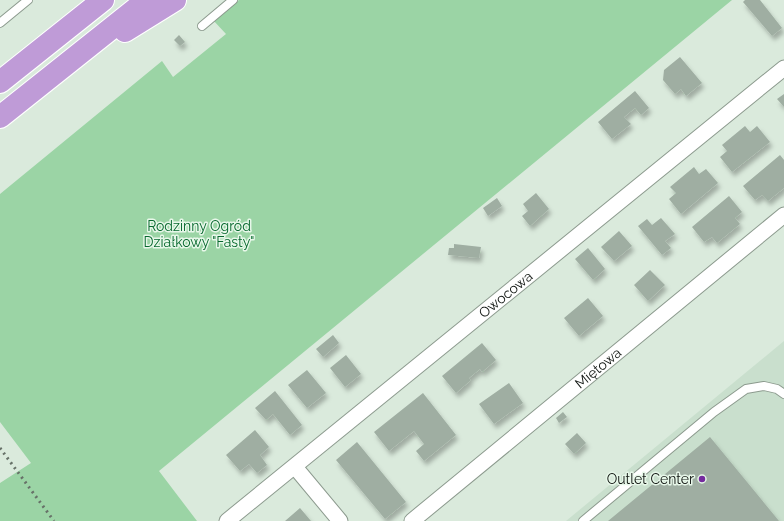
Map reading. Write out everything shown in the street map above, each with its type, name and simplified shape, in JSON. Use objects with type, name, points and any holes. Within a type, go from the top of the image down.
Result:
[{"type":"highway","points":[[69,26],[90,0]]},
{"type":"highway","points":[[0,82],[103,0]]},
{"type":"highway","points":[[0,117],[90,47],[146,0]]},
{"type":"highway","points":[[90,47],[135,26],[175,0]]},
{"type":"street","name":"Owocowa","points":[[227,521],[784,68]]},
{"type":"street","name":"Miętowa","points":[[412,521],[784,215]]},
{"type":"street","points":[[295,467],[340,521]]},
{"type":"lane","points":[[0,23],[28,0]]},
{"type":"lane","points":[[202,26],[233,0]]},
{"type":"lane","points":[[583,521],[714,412],[746,389],[764,386],[777,389],[784,394]]},
{"type":"shaded area","points":[[784,341],[784,521],[566,521]]},
{"type":"green space","name":"Rodzinny Ogród Działkowy \"Fasty\"","points":[[239,0],[732,0],[159,471],[197,521],[0,521],[0,483],[31,463],[0,422],[0,194],[162,61],[173,77],[226,34],[213,20]]},
{"type":"building","points":[[745,0],[760,0],[782,28],[772,36],[743,2]]},
{"type":"building","points":[[179,35],[185,42],[180,46],[174,40]]},
{"type":"building","points":[[680,57],[702,83],[686,96],[681,89],[675,94],[663,80],[664,70]]},
{"type":"building","points":[[635,91],[649,108],[641,115],[635,108],[624,117],[631,124],[612,139],[598,122]]},
{"type":"building","points":[[784,94],[784,107],[777,99]]},
{"type":"building","points":[[745,126],[750,132],[757,126],[770,142],[732,172],[720,157],[727,151],[722,145]]},
{"type":"building","points":[[780,155],[784,160],[784,188],[768,201],[762,195],[755,200],[743,186]]},
{"type":"building","points":[[694,167],[699,174],[706,169],[718,183],[681,214],[669,199],[676,193],[670,187]]},
{"type":"building","points":[[536,193],[549,209],[530,226],[522,216],[528,211],[523,204]]},
{"type":"building","points":[[729,196],[742,212],[735,218],[740,224],[717,243],[712,237],[704,242],[692,227]]},
{"type":"building","points":[[497,198],[502,206],[488,216],[483,208]]},
{"type":"building","points":[[661,218],[675,234],[665,241],[671,248],[662,255],[638,226],[647,219],[652,225]]},
{"type":"building","points":[[619,231],[632,246],[614,261],[601,247]]},
{"type":"building","points":[[454,244],[481,247],[479,258],[448,255],[449,248],[454,248]]},
{"type":"building","points":[[588,248],[605,269],[593,280],[575,259]]},
{"type":"building","points":[[650,270],[665,285],[648,301],[634,285]]},
{"type":"building","points":[[588,298],[603,316],[579,336],[564,318]]},
{"type":"building","points":[[333,335],[339,343],[323,357],[316,349]]},
{"type":"building","points":[[482,343],[496,360],[482,372],[480,369],[469,378],[471,380],[456,393],[442,376]]},
{"type":"building","points":[[346,355],[361,374],[345,387],[330,368]]},
{"type":"building","points":[[307,370],[326,393],[307,408],[288,385]]},
{"type":"building","points":[[509,383],[523,403],[494,424],[479,404]]},
{"type":"building","points":[[275,391],[302,425],[290,435],[273,414],[266,420],[255,408]]},
{"type":"building","points":[[423,393],[456,435],[424,461],[416,451],[424,444],[414,431],[389,451],[374,432]]},
{"type":"building","points":[[563,412],[567,417],[559,423],[556,418]]},
{"type":"building","points":[[255,430],[269,447],[260,455],[267,465],[257,473],[249,464],[240,471],[226,455]]},
{"type":"building","points":[[577,433],[586,443],[574,454],[565,444]]},
{"type":"building","name":"Outlet Center","points":[[710,437],[779,521],[608,521]]},
{"type":"building","points":[[357,442],[406,502],[385,519],[336,460]]},
{"type":"building","points":[[300,508],[311,521],[285,521]]},
{"type":"railway","points":[[0,448],[54,521]]},
{"type":"place","name":"Outlet Center","points":[[702,479]]}]
